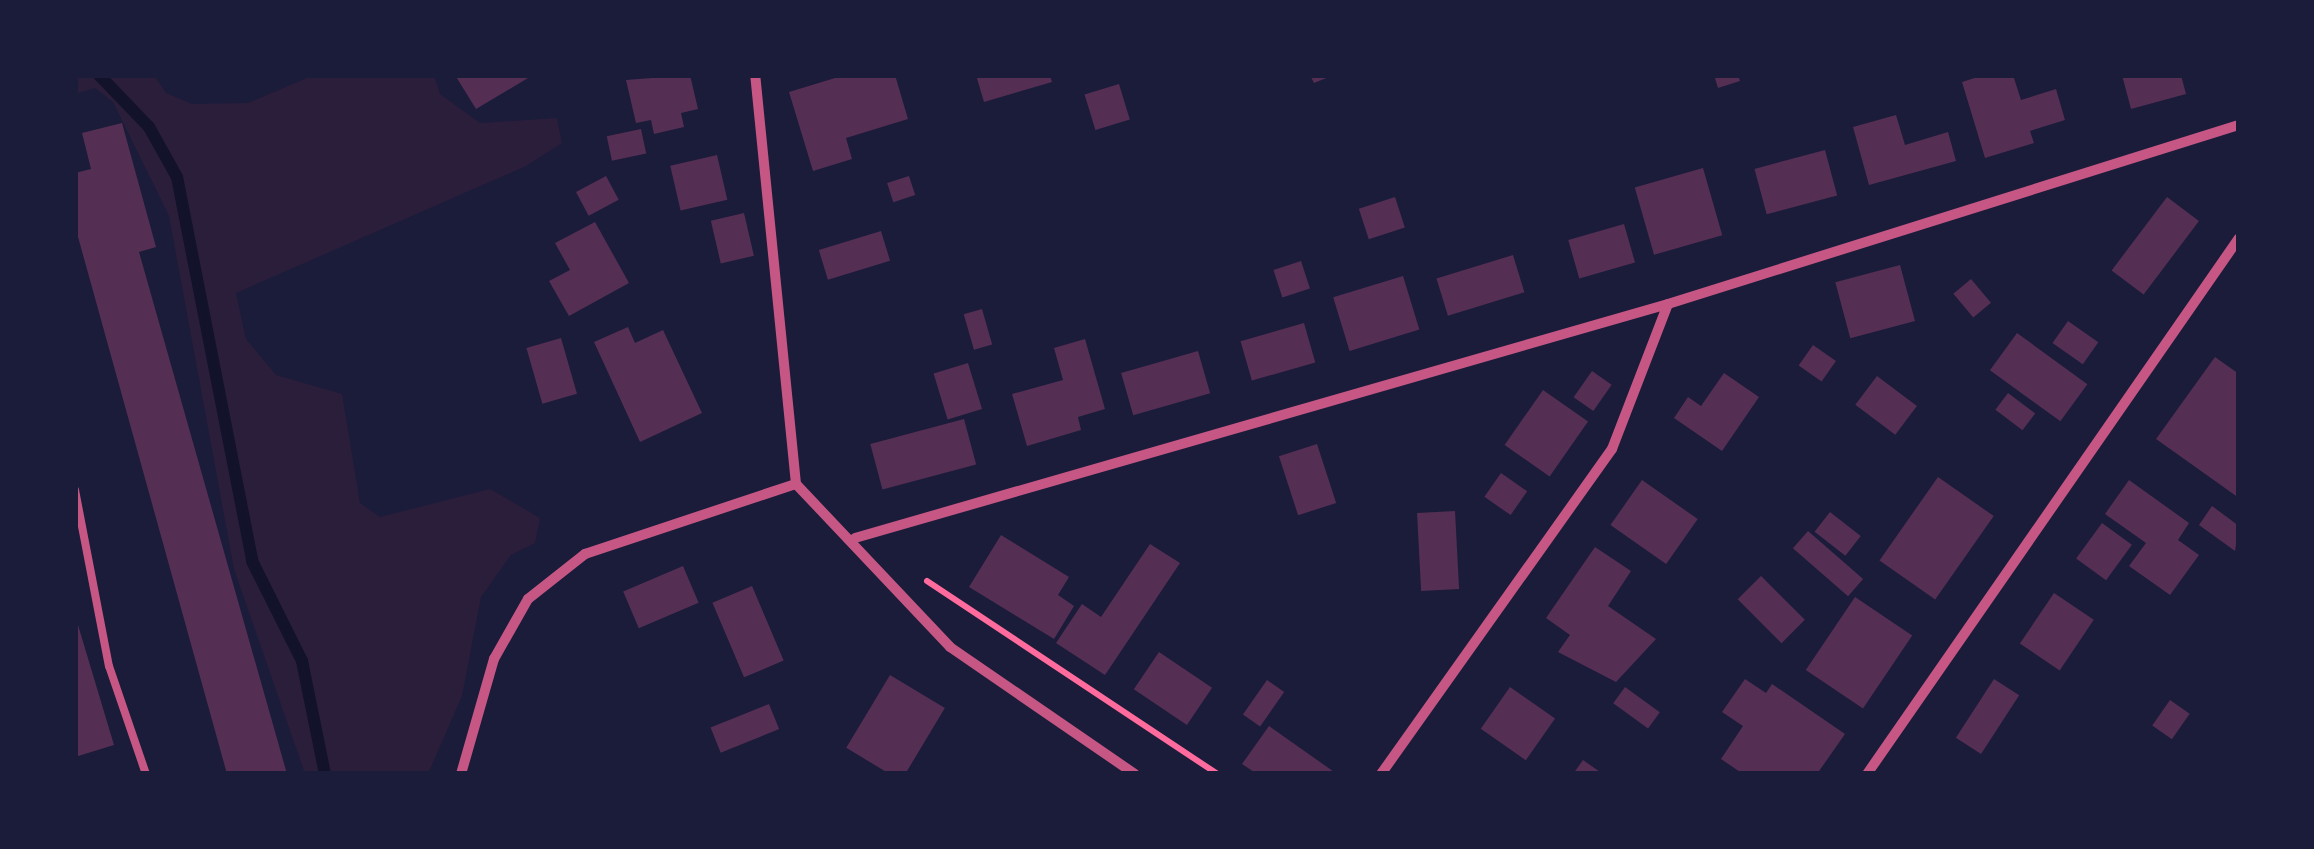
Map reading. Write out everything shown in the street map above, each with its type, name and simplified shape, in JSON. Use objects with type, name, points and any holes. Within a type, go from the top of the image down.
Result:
[{"type":"street","points":[[755,75],[796,484],[855,538],[950,647],[1135,774]]},
{"type":"street","points":[[855,538],[1668,304],[2239,126]]},
{"type":"street","points":[[1867,774],[2239,238]]},
{"type":"street","points":[[1381,774],[1612,449],[1668,304]]},
{"type":"street","points":[[461,774],[494,659],[528,599],[585,554],[796,484]]},
{"type":"lane","points":[[75,490],[109,666],[146,774]]},
{"type":"path","points":[[890,582],[917,574],[1217,774]]},
{"type":"shaded area","points":[[75,75],[154,75],[166,93],[192,104],[248,103],[314,75],[434,75],[440,94],[480,123],[557,118],[562,143],[526,166],[236,293],[246,339],[276,375],[342,394],[360,503],[380,517],[490,489],[540,518],[535,543],[511,555],[481,597],[462,696],[428,774],[305,774],[234,569],[169,216],[113,102],[95,88],[75,94]]},
{"type":"building","points":[[455,75],[533,75],[476,109]]},
{"type":"building","points":[[690,75],[698,109],[681,113],[684,127],[654,134],[651,120],[636,123],[626,80]]},
{"type":"building","points":[[845,75],[895,75],[908,119],[846,138],[852,159],[813,171],[789,92]]},
{"type":"building","points":[[976,75],[1050,75],[1052,82],[984,102]]},
{"type":"building","points":[[1310,75],[1334,75],[1314,83]]},
{"type":"building","points":[[1714,75],[1738,75],[1740,81],[1718,88]]},
{"type":"building","points":[[1984,75],[2013,75],[2021,100],[2056,89],[2065,120],[2030,131],[2034,143],[1985,158],[1962,82]]},
{"type":"building","points":[[2122,75],[2181,75],[2186,94],[2131,109]]},
{"type":"building","points":[[1119,84],[1130,119],[1095,130],[1085,95]]},
{"type":"building","points":[[1896,115],[1905,145],[1948,132],[1956,161],[1869,185],[1853,127]]},
{"type":"building","points":[[122,123],[156,247],[139,252],[287,774],[227,774],[75,226],[75,173],[91,169],[82,133]]},
{"type":"building","points":[[641,129],[646,153],[612,161],[607,136]]},
{"type":"building","points":[[1825,150],[1837,195],[1767,214],[1754,169]]},
{"type":"building","points":[[717,155],[727,200],[681,211],[670,166]]},
{"type":"building","points":[[1703,168],[1722,235],[1654,255],[1635,188]]},
{"type":"building","points":[[606,176],[619,200],[589,216],[576,192]]},
{"type":"building","points":[[909,176],[915,195],[893,202],[887,183]]},
{"type":"building","points":[[1395,197],[1405,227],[1369,239],[1359,209]]},
{"type":"building","points":[[2167,197],[2199,221],[2144,295],[2112,270]]},
{"type":"building","points":[[744,213],[754,256],[721,264],[711,221]]},
{"type":"building","points":[[595,222],[629,283],[569,316],[549,281],[570,270],[555,243]]},
{"type":"building","points":[[1624,224],[1635,262],[1579,278],[1568,240]]},
{"type":"building","points":[[881,231],[890,261],[828,280],[819,250]]},
{"type":"building","points":[[1513,255],[1524,292],[1448,316],[1436,278]]},
{"type":"building","points":[[1301,261],[1310,289],[1282,298],[1273,270]]},
{"type":"building","points":[[1900,265],[1915,321],[1850,338],[1835,282]]},
{"type":"building","points":[[1403,276],[1419,330],[1350,351],[1333,297]]},
{"type":"building","points":[[1971,279],[1991,303],[1973,318],[1953,294]]},
{"type":"building","points":[[982,309],[992,345],[974,350],[964,314]]},
{"type":"building","points":[[2068,321],[2098,342],[2083,364],[2053,343]]},
{"type":"building","points":[[1304,323],[1315,362],[1252,381],[1241,341]]},
{"type":"building","points":[[628,327],[635,343],[663,330],[702,413],[640,442],[594,342]]},
{"type":"building","points":[[2017,333],[2087,384],[2060,421],[1990,370]]},
{"type":"building","points":[[561,338],[577,394],[542,404],[526,348]]},
{"type":"building","points":[[1085,339],[1105,409],[1078,417],[1081,430],[1027,446],[1012,394],[1063,380],[1054,348]]},
{"type":"building","points":[[1813,345],[1836,361],[1822,382],[1799,365]]},
{"type":"building","points":[[1198,351],[1210,393],[1133,415],[1121,373]]},
{"type":"building","points":[[2215,357],[2239,374],[2239,498],[2156,439]]},
{"type":"building","points":[[968,363],[982,409],[948,419],[934,374]]},
{"type":"building","points":[[1592,371],[1612,385],[1593,411],[1574,397]]},
{"type":"building","points":[[1724,373],[1759,397],[1722,451],[1674,418],[1688,397],[1701,406]]},
{"type":"building","points":[[1877,376],[1917,406],[1895,435],[1855,405]]},
{"type":"building","points":[[1543,390],[1588,422],[1550,476],[1505,445]]},
{"type":"building","points":[[2008,393],[2035,413],[2023,430],[1995,410]]},
{"type":"building","points":[[964,419],[976,464],[882,490],[870,444]]},
{"type":"building","points":[[1317,444],[1336,503],[1298,515],[1279,456]]},
{"type":"building","points":[[1501,473],[1527,491],[1511,515],[1484,497]]},
{"type":"building","points":[[1938,477],[1994,516],[1935,600],[1879,561]]},
{"type":"building","points":[[1642,480],[1698,519],[1666,564],[1610,525]]},
{"type":"building","points":[[2129,480],[2189,523],[2178,540],[2199,555],[2170,595],[2129,566],[2146,543],[2105,514]]},
{"type":"building","points":[[2212,506],[2239,526],[2235,551],[2199,525]]},
{"type":"building","points":[[1455,511],[1459,589],[1421,591],[1417,513]]},
{"type":"building","points":[[1830,512],[1861,536],[1845,556],[1815,532]]},
{"type":"building","points":[[2102,523],[2132,545],[2106,580],[2076,559]]},
{"type":"building","points":[[1808,531],[1863,579],[1848,596],[1793,548]]},
{"type":"building","points":[[1001,535],[1069,577],[1058,595],[1074,606],[1054,639],[969,587]]},
{"type":"building","points":[[1150,544],[1180,563],[1105,675],[1056,643],[1082,604],[1101,617]]},
{"type":"building","points":[[1595,547],[1631,571],[1608,606],[1656,639],[1616,682],[1558,652],[1570,635],[1546,618]]},
{"type":"building","points":[[683,566],[699,603],[639,628],[623,591]]},
{"type":"building","points":[[1761,576],[1805,620],[1782,643],[1738,599]]},
{"type":"building","points":[[752,586],[784,661],[744,677],[712,603]]},
{"type":"building","points":[[2054,593],[2094,620],[2060,670],[2020,644]]},
{"type":"building","points":[[1855,597],[1912,636],[1863,709],[1806,670]]},
{"type":"building","points":[[75,615],[114,745],[75,757]]},
{"type":"building","points":[[1159,652],[1212,688],[1187,725],[1134,689]]},
{"type":"building","points":[[890,675],[945,708],[905,774],[890,774],[846,748]]},
{"type":"building","points":[[1745,679],[1766,693],[1772,684],[1845,734],[1817,774],[1743,774],[1721,759],[1743,726],[1722,712]]},
{"type":"building","points":[[1994,679],[2019,695],[1981,754],[1956,738]]},
{"type":"building","points":[[1267,680],[1284,692],[1260,726],[1243,714]]},
{"type":"building","points":[[1510,687],[1555,719],[1526,760],[1481,729]]},
{"type":"building","points":[[1625,687],[1660,712],[1648,728],[1613,703]]},
{"type":"building","points":[[2170,700],[2190,714],[2172,739],[2152,725]]},
{"type":"building","points":[[769,704],[779,729],[721,753],[711,728]]},
{"type":"building","points":[[1269,726],[1337,774],[1257,774],[1242,764]]},
{"type":"building","points":[[1583,760],[1603,774],[1573,774]]},
{"type":"waterway","points":[[99,75],[149,127],[177,177],[252,561],[302,661],[325,774]]}]
